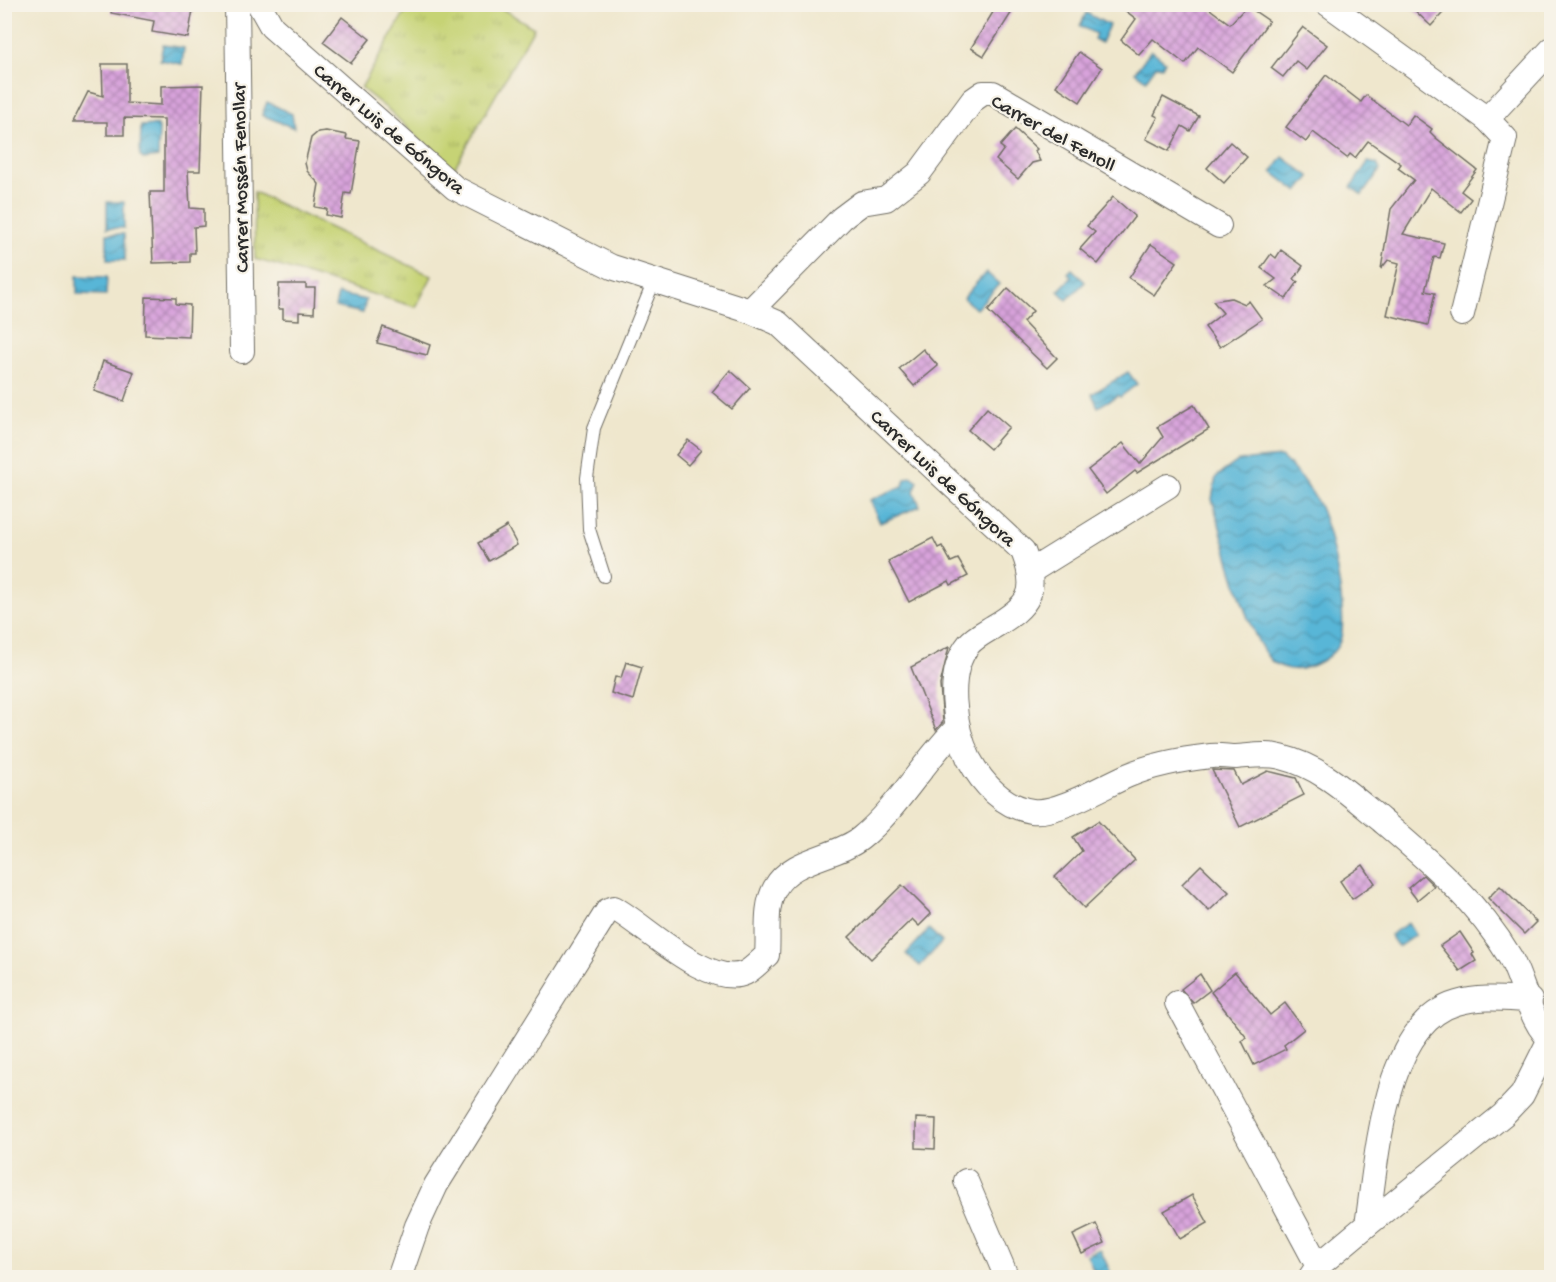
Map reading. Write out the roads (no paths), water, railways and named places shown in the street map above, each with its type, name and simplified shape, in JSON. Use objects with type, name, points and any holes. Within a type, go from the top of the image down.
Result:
[{"type":"street","name":"Carrer Mossén Fenollar","points":[[237,4],[242,351]]},
{"type":"street","name":"Carrer Luis de Góngora","points":[[259,4],[272,27],[455,188],[612,267],[750,310],[778,323],[1023,551],[1031,571]]},
{"type":"street","points":[[1328,4],[1487,119],[1505,138],[1462,314]]},
{"type":"street","points":[[1487,119],[1551,49]]},
{"type":"street","name":"Carrer del Fenoll","points":[[750,310],[842,218],[862,203],[886,199],[919,173],[973,100],[983,93],[993,93],[1219,226]]},
{"type":"street","points":[[1167,486],[1031,571],[1031,587],[1018,611],[969,644],[961,658],[955,694],[958,728],[969,759],[990,788],[1002,800],[1033,812],[1052,809],[1132,774],[1214,755],[1280,757],[1323,774],[1357,798],[1434,864],[1488,923],[1511,958],[1538,1024],[1551,1040],[1522,1095],[1503,1115],[1367,1225],[1314,1272],[1177,1003]]},
{"type":"street","points":[[399,1278],[417,1226],[436,1185],[608,910],[614,908],[631,918],[703,969],[722,977],[745,973],[767,955],[768,907],[776,886],[788,872],[838,852],[861,838],[958,728]]},
{"type":"street","points":[[1367,1225],[1392,1084],[1405,1049],[1420,1027],[1434,1013],[1456,1003],[1488,999],[1530,1000]]},
{"type":"street","points":[[966,1181],[1007,1278]]},
{"type":"lane","points":[[604,576],[590,529],[587,478],[594,428],[654,281]]},
{"type":"water","points":[[1086,13],[1109,25],[1101,43],[1094,39],[1096,34],[1080,26]]},
{"type":"water","points":[[163,45],[184,48],[182,64],[160,60]]},
{"type":"water","points":[[1151,50],[1165,61],[1162,67],[1156,66],[1146,80],[1135,72]]},
{"type":"water","points":[[267,102],[292,114],[294,128],[262,115]]},
{"type":"water","points":[[156,125],[159,128],[158,157],[143,159],[140,156],[141,126]]},
{"type":"water","points":[[1283,157],[1310,177],[1298,192],[1272,172]]},
{"type":"water","points":[[1368,162],[1377,164],[1380,170],[1362,195],[1351,187]]},
{"type":"water","points":[[107,202],[124,202],[124,228],[107,228]]},
{"type":"water","points":[[107,234],[124,234],[125,260],[107,260]]},
{"type":"water","points":[[1072,269],[1085,282],[1067,300],[1058,291],[1072,277],[1068,273]]},
{"type":"water","points":[[986,272],[999,284],[976,309],[963,298]]},
{"type":"water","points":[[77,276],[107,277],[106,295],[77,294]]},
{"type":"water","points":[[338,294],[366,300],[363,313],[335,307]]},
{"type":"water","points":[[1128,372],[1137,384],[1120,397],[1118,395],[1098,407],[1092,394]]},
{"type":"water","points":[[1281,457],[1306,485],[1323,515],[1337,571],[1342,612],[1340,641],[1334,651],[1318,663],[1297,669],[1274,663],[1259,642],[1243,604],[1212,499],[1216,477],[1238,461]]},
{"type":"water","points":[[911,476],[918,481],[914,491],[920,506],[880,523],[870,500],[903,486],[905,479]]},
{"type":"water","points":[[1408,923],[1415,935],[1398,947],[1390,935]]},
{"type":"water","points":[[929,929],[942,942],[920,966],[906,954]]},
{"type":"water","points":[[1100,1249],[1110,1271],[1096,1277],[1087,1255]]}]
